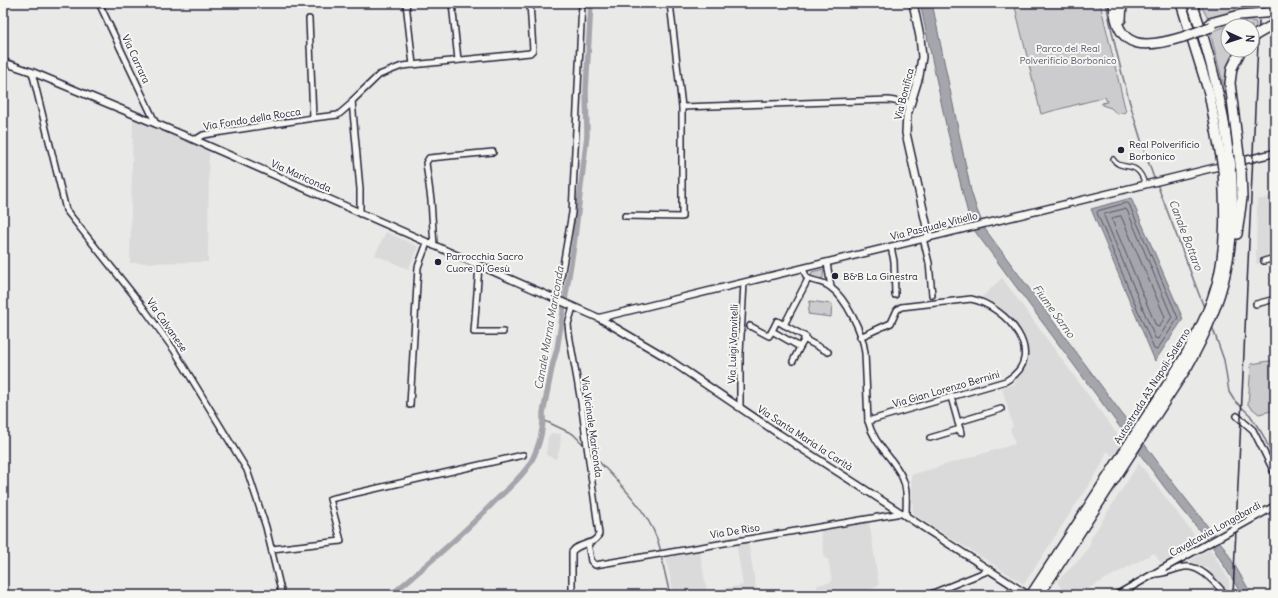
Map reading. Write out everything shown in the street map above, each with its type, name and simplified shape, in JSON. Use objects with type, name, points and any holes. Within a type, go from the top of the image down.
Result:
[{"type":"highway","points":[[1114,3],[1119,26],[1123,34],[1135,42],[1150,45],[1160,44],[1240,15],[1275,12]]},
{"type":"highway","points":[[1122,3],[1120,17],[1122,24],[1129,34],[1138,39],[1158,40],[1182,35]]},
{"type":"highway","points":[[1175,3],[1211,120],[1219,141]]},
{"type":"highway","name":"Autostrada A3 Napoli-Salerno","points":[[1181,3],[1206,85],[1219,141],[1227,165],[1223,248],[1217,282],[1203,330]]},
{"type":"highway","name":"Autostrada A3 Napoli-Salerno","points":[[1034,593],[1146,425],[1180,365],[1211,319],[1225,278],[1232,233],[1233,198],[1227,165],[1222,107],[1203,36],[1192,3]]},
{"type":"highway","points":[[1210,25],[1240,19],[1275,16]]},
{"type":"highway","points":[[1260,32],[1275,24]]},
{"type":"highway","points":[[1225,278],[1234,249],[1242,198],[1241,171],[1230,83],[1232,68],[1237,58]]},
{"type":"main road","name":"Via Bonifica","points":[[913,3],[920,37],[922,57],[919,76],[910,104],[906,133],[926,237]]},
{"type":"street","name":"Via Carrara","points":[[99,3],[156,124]]},
{"type":"street","points":[[406,3],[413,65]]},
{"type":"street","points":[[452,3],[458,60]]},
{"type":"street","name":"Via Fondo della Rocca","points":[[195,140],[203,135],[338,115],[379,75],[402,66],[530,53],[533,50],[530,3]]},
{"type":"street","points":[[558,301],[572,213],[582,3]]},
{"type":"street","points":[[625,216],[682,218],[682,107],[670,3]]},
{"type":"street","name":"Via Fondo della Rocca","points":[[309,19],[313,118]]},
{"type":"street","name":"Via Mariconda","points":[[3,62],[32,72],[195,140],[570,306]]},
{"type":"street","name":"Via Calvanese","points":[[32,72],[66,210],[140,302],[174,350],[247,470],[272,549],[282,595]]},
{"type":"street","points":[[682,107],[889,100],[910,104]]},
{"type":"street","points":[[352,103],[360,189],[360,214]]},
{"type":"street","points":[[434,246],[427,161],[429,158],[494,152]]},
{"type":"street","name":"Via Pasquale Vitiello","points":[[599,318],[1275,153]]},
{"type":"street","points":[[1113,159],[1117,164],[1136,168],[1148,184]]},
{"type":"street","points":[[926,237],[932,295]]},
{"type":"street","points":[[410,405],[418,267],[427,243]]},
{"type":"street","points":[[890,247],[894,261],[895,295]]},
{"type":"street","points":[[1264,261],[1275,258]]},
{"type":"street","points":[[827,263],[831,287]]},
{"type":"street","points":[[479,266],[474,332],[503,332]]},
{"type":"street","points":[[803,269],[808,279]]},
{"type":"street","points":[[818,281],[825,279],[828,272]]},
{"type":"street","points":[[808,279],[818,281],[831,287],[846,305],[860,337],[865,353],[868,421],[870,430],[880,447],[903,478],[906,492],[904,514]]},
{"type":"street","points":[[784,325],[808,279]]},
{"type":"street","name":"Via Luigi Vanvitelli","points":[[740,406],[740,353],[744,283]]},
{"type":"street","name":"Via Gian Lorenzo Bernini","points":[[860,337],[891,323],[897,310],[901,307],[961,299],[975,300],[986,304],[1004,318],[1018,332],[1024,348],[1024,360],[1019,370],[1006,381],[868,421]]},
{"type":"street","points":[[1256,304],[1275,299]]},
{"type":"street","name":"Via Santa Maria la Carità","points":[[570,306],[599,318],[637,339],[740,406],[776,432],[990,570],[1018,592],[1034,593]]},
{"type":"street","name":"Via Vicinale Mariconda","points":[[570,306],[568,324],[569,334],[581,402],[599,534],[595,540],[588,543]]},
{"type":"street","points":[[750,326],[769,336],[777,322],[806,337],[793,360]]},
{"type":"street","points":[[772,331],[800,347]]},
{"type":"street","points":[[804,339],[828,352]]},
{"type":"street","points":[[930,438],[961,431],[951,397]]},
{"type":"street","points":[[958,422],[1001,409]]},
{"type":"street","points":[[1237,416],[1253,430],[1275,474]]},
{"type":"street","points":[[272,549],[341,541],[330,499],[523,455]]},
{"type":"street","name":"Cavalcavia Longobardi","points":[[1117,595],[1275,506]]},
{"type":"street","name":"Via De Riso","points":[[588,543],[591,561],[594,565],[661,552],[904,514]]},
{"type":"street","points":[[572,595],[572,552],[576,547],[588,543]]},
{"type":"street","points":[[1154,574],[1167,574],[1186,567],[1195,568],[1226,595]]},
{"type":"street","points":[[928,595],[990,570]]},
{"type":"shaded area","points":[[133,117],[209,151],[208,262],[130,263]]},
{"type":"shaded area","points":[[1275,196],[1275,260],[1256,264],[1257,200]]},
{"type":"shaded area","points":[[386,232],[419,247],[408,269],[375,255]]},
{"type":"shaded area","points":[[1002,278],[1123,442],[1112,456],[1107,451],[1101,466],[1024,584],[913,514],[911,475],[1015,444],[1010,428],[1013,427],[1002,388],[1015,384],[1026,367],[1030,357],[1027,342],[1016,324],[982,297]]},
{"type":"shaded area","points":[[550,433],[561,434],[560,448],[556,459],[546,455],[548,436],[550,436]]},
{"type":"shaded area","points":[[1139,463],[1199,541],[1161,563],[1154,553],[1076,595],[1065,595],[1057,581],[1080,559],[1090,545],[1091,538]]},
{"type":"shaded area","points":[[869,521],[879,586],[865,591],[865,595],[818,595],[817,585],[832,582],[828,559],[825,559],[820,529]]},
{"type":"shaded area","points":[[748,540],[757,595],[674,595],[665,553],[699,548],[707,591],[743,585],[736,543]]},
{"type":"shaded area","points":[[1210,549],[1229,580],[1229,591],[1210,574],[1209,569],[1189,561]]},
{"type":"green space","name":"Parco del Real Polverificio Borbonico","points":[[1014,3],[1100,3],[1126,112],[1117,114],[1111,108],[1102,105],[1102,103],[1107,102],[1105,97],[1041,114]]},
{"type":"green space","points":[[1200,3],[1271,3],[1275,5],[1275,11],[1220,18],[1220,19],[1209,21]]},
{"type":"green space","points":[[1220,28],[1220,58],[1236,58],[1226,95],[1210,32]]},
{"type":"green space","points":[[824,269],[823,278],[819,279],[811,277],[812,272]]},
{"type":"green space","points":[[810,301],[832,304],[831,317],[808,314]]},
{"type":"green space","points":[[1275,360],[1275,410],[1259,414],[1248,405],[1251,364]]},
{"type":"water","name":"Fiume Sarno","points":[[920,3],[932,3],[971,191],[985,229],[1174,484],[1224,547],[1252,595],[1242,595],[1212,546],[1165,488],[974,230],[969,218],[946,125]]},
{"type":"water","points":[[1131,198],[1183,319],[1155,361],[1091,209]]},
{"type":"waterway","name":"Canale Marna Mariconda","points":[[391,595],[457,538],[512,485],[527,468],[537,449],[557,349],[574,245],[587,135],[586,90],[591,3]]},
{"type":"waterway","name":"Canale Bottaro","points":[[1106,3],[1127,93],[1155,181]]},
{"type":"waterway","name":"Canale Bottaro","points":[[1157,184],[1205,310]]},
{"type":"waterway","name":"Canale Bottaro","points":[[1212,326],[1224,360],[1229,392],[1234,400],[1250,415],[1263,435],[1275,461]]},
{"type":"waterway","points":[[543,420],[573,434],[585,446]]},
{"type":"waterway","points":[[590,452],[642,510],[650,523],[661,552]]},
{"type":"waterway","points":[[661,556],[670,595]]},
{"type":"railway","points":[[1233,595],[1257,58]]},
{"type":"place","name":"Real Polverificio Borbonico","points":[[1121,150]]},
{"type":"place","name":"Parrocchia Sacro Cuore Di Gesù","points":[[438,262]]},
{"type":"place","name":"B&B La Ginestra","points":[[835,276]]}]
